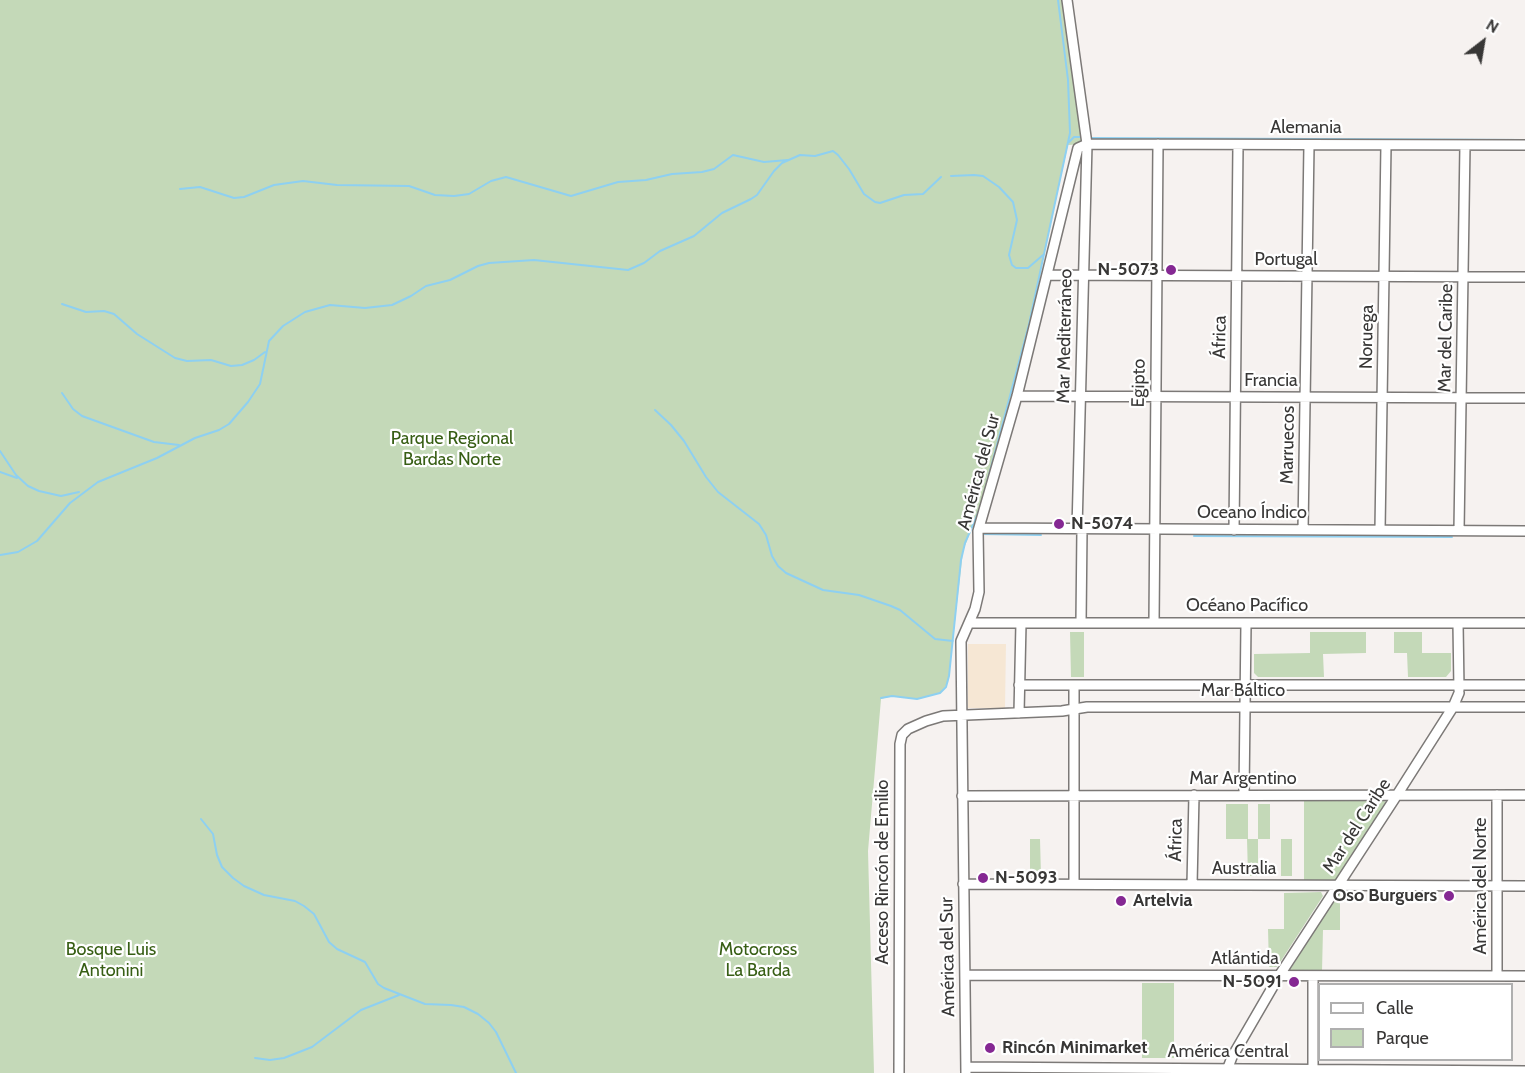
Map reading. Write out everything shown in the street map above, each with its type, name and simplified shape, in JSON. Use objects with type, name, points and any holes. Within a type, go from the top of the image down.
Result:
[{"type":"street","points":[[1067,0],[1087,144]]},
{"type":"street","name":"Alemania","points":[[1087,144],[1525,145]]},
{"type":"street","name":"América del Sur","points":[[966,1070],[961,640],[975,609],[979,592],[977,540],[979,528],[1017,396],[1076,154],[1080,146],[1087,144]]},
{"type":"street","name":"Mar Mediterráneo","points":[[1081,623],[1080,397],[1087,144]]},
{"type":"street","name":"Egipto","points":[[1154,623],[1158,144]]},
{"type":"street","name":"África","points":[[1234,530],[1238,145]]},
{"type":"street","name":"Marruecos","points":[[1304,530],[1309,145]]},
{"type":"street","name":"Noruega","points":[[1380,530],[1386,145]]},
{"type":"street","name":"Mar del Caribe","points":[[1460,531],[1465,145]]},
{"type":"street","name":"Portugal","points":[[1047,275],[1525,277]]},
{"type":"street","name":"Francia","points":[[1017,396],[1525,398]]},
{"type":"street","name":"Oceano Índico","points":[[979,528],[1525,531]]},
{"type":"street","name":"Océano Pacífico","points":[[969,623],[1525,623]]},
{"type":"street","points":[[1019,713],[1021,623]]},
{"type":"street","points":[[1244,795],[1246,623]]},
{"type":"street","name":"Mar del Caribe","points":[[1227,1071],[1279,976],[1453,707],[1459,689],[1458,623]]},
{"type":"street","name":"Mar Báltico","points":[[1019,685],[1245,685],[1459,689],[1525,685]]},
{"type":"street","points":[[1074,685],[1074,884]]},
{"type":"street","name":"Mar del Caribe","points":[[1459,689],[1466,707]]},
{"type":"street","name":"Mar Báltico","points":[[961,715],[1074,709],[1525,707]]},
{"type":"street","name":"Acceso Rincón de Emilio","points":[[899,1073],[900,740],[908,729],[926,721],[943,716],[961,715]]},
{"type":"street","name":"África","points":[[1192,885],[1194,795]]},
{"type":"street","name":"América del Norte","points":[[1497,795],[1497,976]]},
{"type":"street","name":"Mar Argentino","points":[[962,796],[1525,795]]},
{"type":"street","name":"Australia","points":[[963,884],[1525,886]]},
{"type":"street","name":"Atlántida","points":[[965,975],[1313,976],[1384,980],[1454,980],[1525,976]]},
{"type":"street","points":[[1313,976],[1313,1069]]},
{"type":"street","name":"América Central","points":[[966,1070],[1227,1071],[1385,1065],[1454,1072],[1525,1071]]},
{"type":"shaded area","points":[[968,644],[1006,644],[1005,708],[968,708]]},
{"type":"green space","name":"Parque Regional Bardas Norte","points":[[0,0],[1067,0],[1087,144],[1068,145],[1029,324],[982,502],[963,551],[948,683],[940,693],[917,699],[892,696],[881,699],[868,851],[874,1073],[0,1073]]},
{"type":"green space","points":[[1070,632],[1084,632],[1084,677],[1071,677]]},
{"type":"green space","points":[[1310,632],[1366,632],[1366,653],[1323,654],[1324,677],[1258,677],[1254,673],[1254,654],[1310,653]]},
{"type":"green space","points":[[1394,632],[1422,632],[1422,653],[1451,653],[1451,671],[1446,677],[1408,677],[1407,653],[1394,653]]},
{"type":"green space","points":[[1304,800],[1383,800],[1388,804],[1337,880],[1304,881]]},
{"type":"green space","points":[[1226,804],[1248,804],[1248,839],[1258,839],[1258,876],[1248,876],[1247,839],[1226,839]]},
{"type":"green space","points":[[1258,804],[1270,804],[1270,839],[1258,839]]},
{"type":"green space","points":[[1030,839],[1040,839],[1041,876],[1030,876]]},
{"type":"green space","points":[[1281,839],[1292,839],[1292,876],[1281,876]]},
{"type":"green space","points":[[1340,889],[1340,930],[1323,930],[1322,971],[1290,970]]},
{"type":"green space","points":[[1321,892],[1323,896],[1277,967],[1269,967],[1268,929],[1284,929],[1284,893]]},
{"type":"green space","points":[[1142,983],[1174,983],[1174,1058],[1142,1058]]},
{"type":"waterway","points":[[984,494],[1029,324],[1070,133],[1068,80],[1058,0]]},
{"type":"waterway","points":[[1069,142],[1074,137],[1082,137]]},
{"type":"waterway","points":[[1092,138],[1525,140]]},
{"type":"waterway","points":[[0,555],[18,552],[37,541],[70,503],[98,482],[157,458],[195,438],[229,424],[260,384],[269,341],[283,326],[305,312],[330,305],[365,308],[392,305],[426,286],[450,280],[489,263],[534,260],[628,270],[644,263],[660,251],[694,236],[722,213],[757,195],[782,163],[800,155],[815,156],[833,151],[849,169],[864,194],[880,203],[904,195],[923,194],[941,177]]},
{"type":"waterway","points":[[180,189],[200,187],[234,198],[244,197],[274,185],[303,181],[337,185],[409,186],[435,195],[454,196],[469,194],[491,181],[506,177],[571,196],[618,182],[714,169],[733,155],[764,162],[788,160]]},
{"type":"waterway","points":[[951,176],[983,176],[999,187],[1013,202],[1017,220],[1009,255],[1012,265],[1016,268],[1028,268],[1043,255]]},
{"type":"waterway","points":[[62,304],[86,312],[104,311],[114,314],[137,334],[175,358],[187,361],[211,360],[231,366],[242,365],[265,352]]},
{"type":"waterway","points":[[62,393],[73,409],[82,416],[154,442],[179,445]]},
{"type":"waterway","points":[[655,410],[684,441],[718,492],[759,524],[766,535],[772,556],[786,573],[823,590],[859,595],[891,606],[900,610],[935,639],[953,641]]},
{"type":"waterway","points":[[0,451],[16,475],[28,486],[61,496],[79,492]]},
{"type":"waterway","points":[[0,472],[17,478]]},
{"type":"waterway","points":[[881,698],[892,696],[917,699],[940,693],[946,687],[961,560],[965,543],[979,511]]},
{"type":"waterway","points":[[982,534],[1041,535]]},
{"type":"waterway","points":[[1194,536],[1452,537]]},
{"type":"waterway","points":[[201,819],[213,834],[222,867],[233,878],[264,895],[295,901],[304,906],[314,914],[329,942],[337,949],[365,962],[378,984],[384,988],[425,1004],[464,1007],[478,1014],[496,1032],[516,1073]]},
{"type":"waterway","points":[[255,1058],[270,1060],[284,1058],[312,1047],[361,1010],[399,995]]},
{"type":"place","name":"N-5073","points":[[1171,270]]},
{"type":"place","name":"N-5074","points":[[1059,524]]},
{"type":"place","name":"N-5093","points":[[983,878]]},
{"type":"place","name":"Oso Burguers","points":[[1449,896]]},
{"type":"place","name":"Artelvia","points":[[1121,901]]},
{"type":"place","name":"N-5091","points":[[1294,982]]},
{"type":"place","name":"Rincón Minimarket","points":[[990,1048]]},
{"type":"park label","name":"Bosque Luis Antonini","points":[[111,960]]},
{"type":"park label","name":"Motocross La Barda","points":[[758,960]]}]
